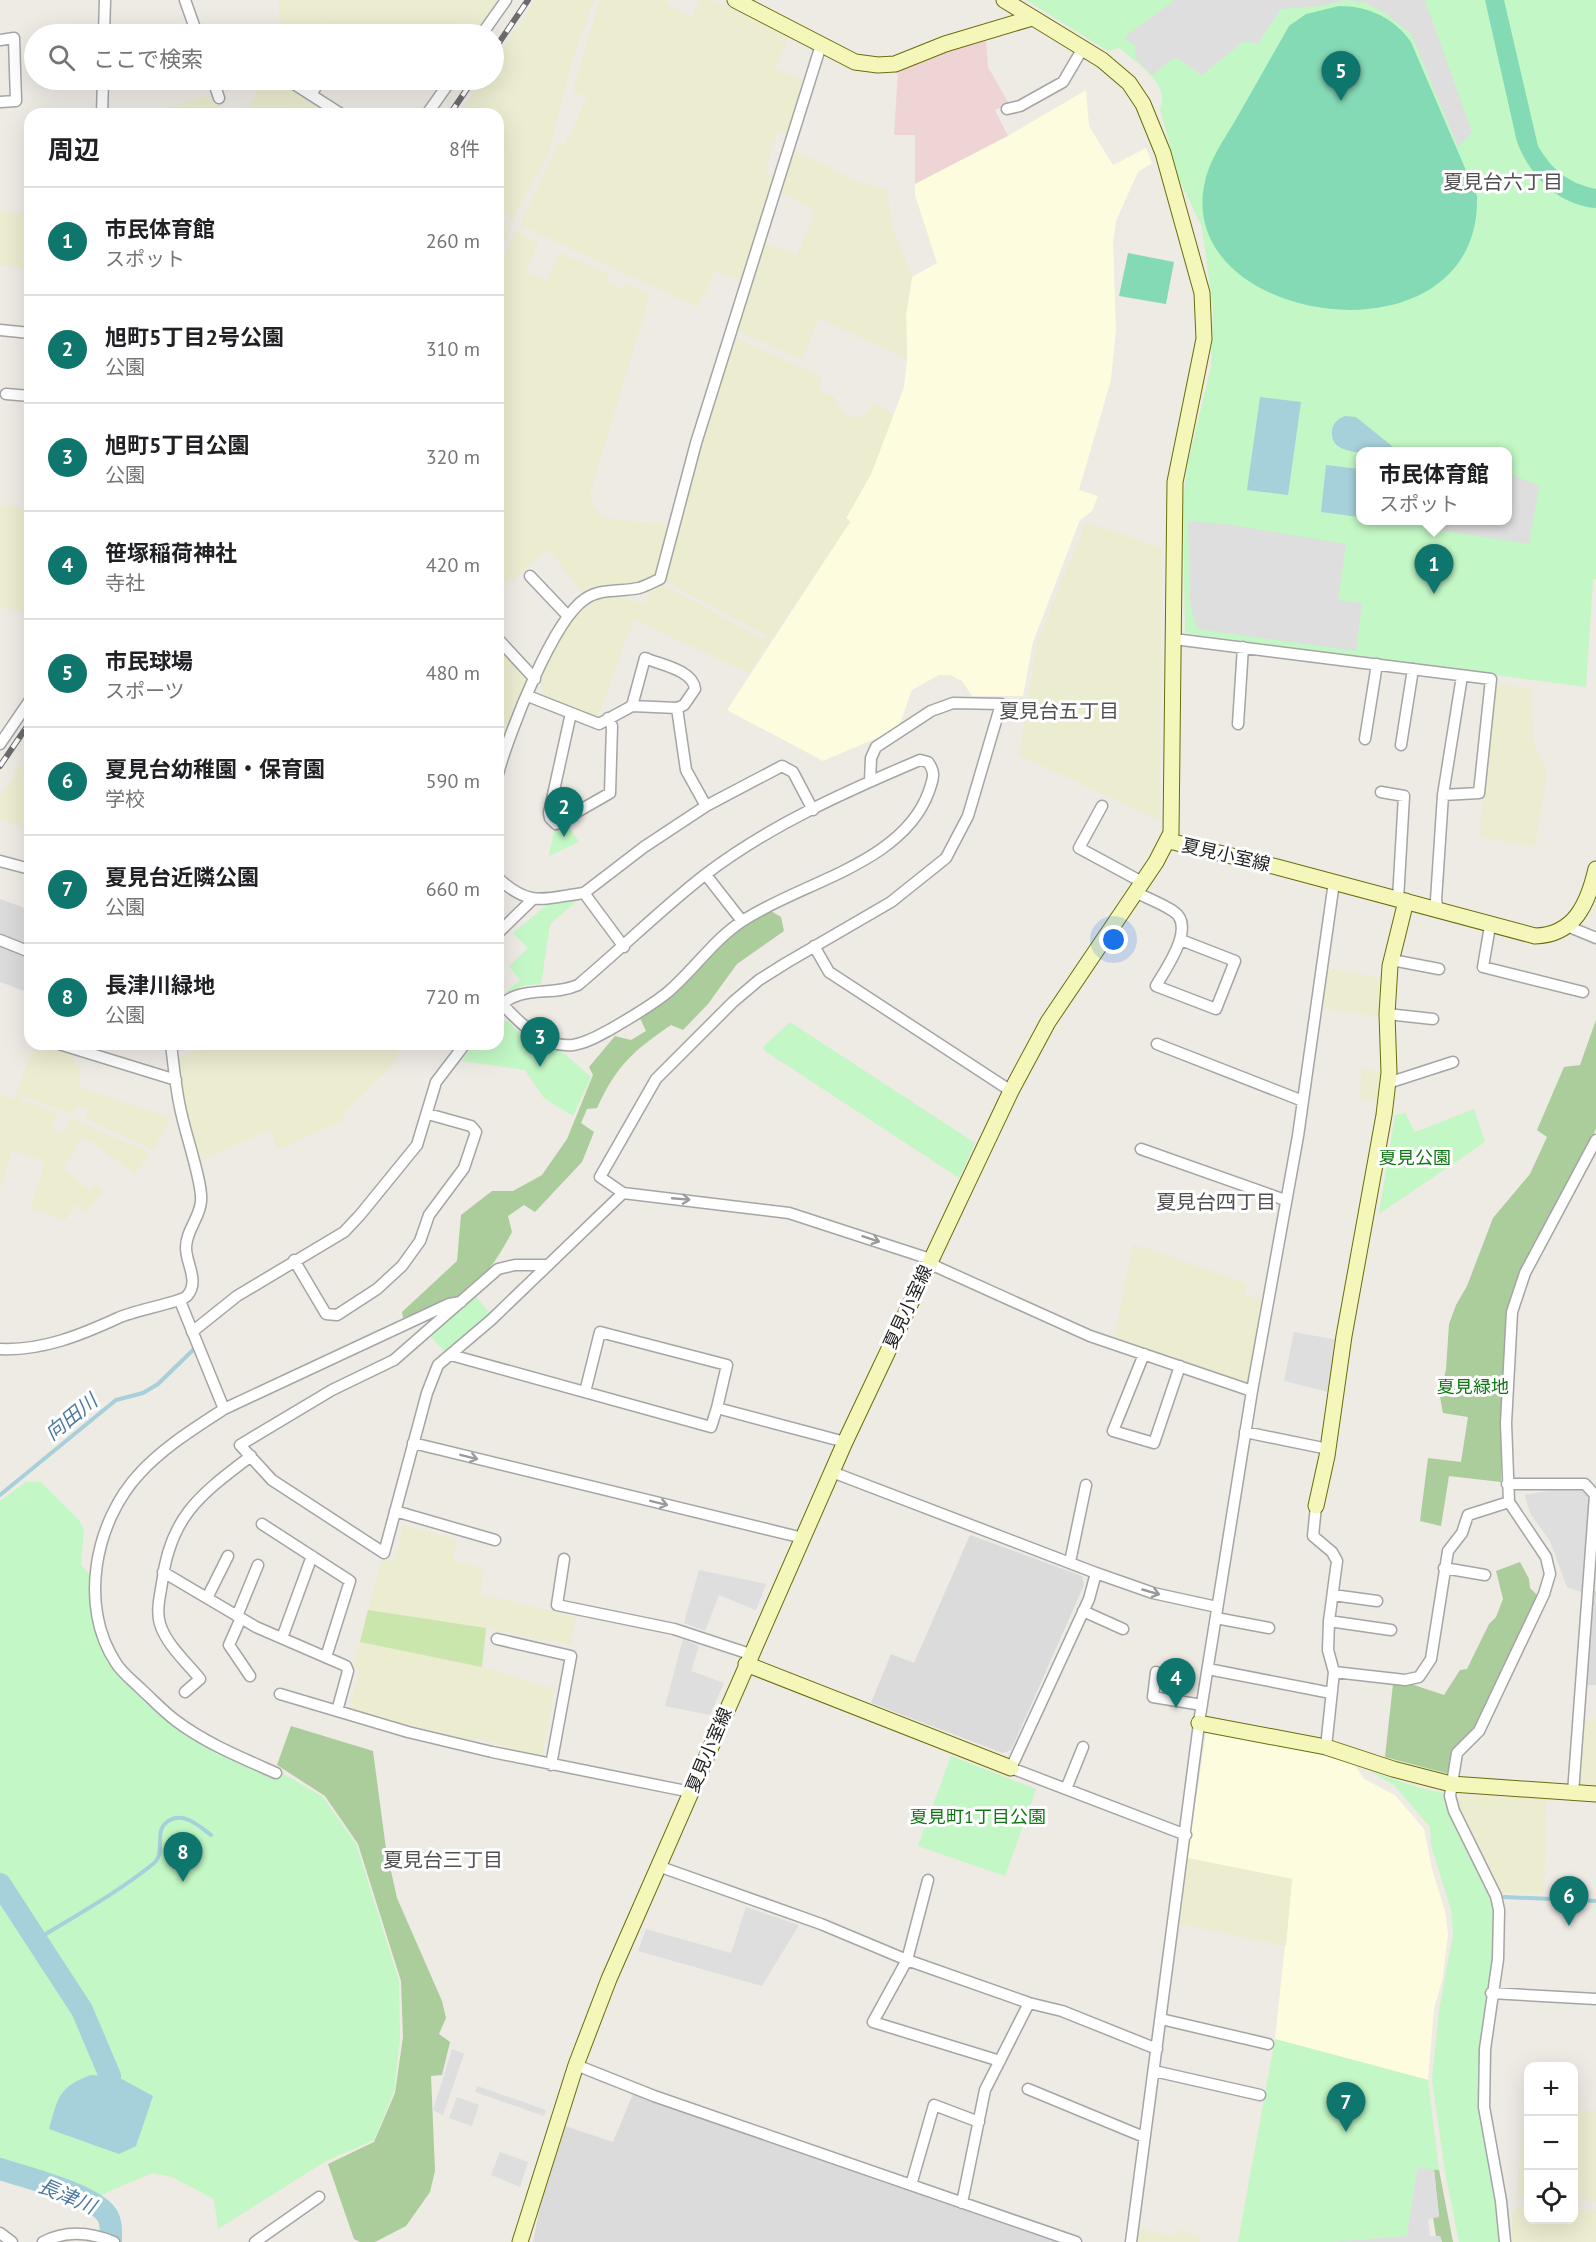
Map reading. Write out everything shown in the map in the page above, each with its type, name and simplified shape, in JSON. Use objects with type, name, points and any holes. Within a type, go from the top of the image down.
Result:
[{"type":"street","points":[[104,24],[105,0]]},
{"type":"street","points":[[185,0],[193,24]]},
{"type":"street","points":[[489,24],[506,0]]},
{"type":"street","points":[[735,0],[855,62],[895,64],[945,44],[1032,18]]},
{"type":"street","points":[[1004,0],[1083,48],[1129,83],[1143,104],[1163,153],[1202,293],[1203,348],[1175,482],[1172,823],[1169,841]]},
{"type":"street","points":[[0,40],[14,38],[16,101],[0,102]]},
{"type":"street","points":[[504,758],[549,645],[567,615],[586,598],[609,590],[639,588],[660,579],[696,443],[822,45]]},
{"type":"street","points":[[1007,109],[1020,106],[1063,82],[1083,48]]},
{"type":"street","points":[[102,108],[103,90]]},
{"type":"street","points":[[216,90],[219,98]]},
{"type":"street","points":[[303,90],[331,108]]},
{"type":"street","points":[[310,95],[313,90]]},
{"type":"street","points":[[431,108],[444,90]]},
{"type":"street","points":[[0,330],[24,332]]},
{"type":"street","points":[[6,394],[24,396]]},
{"type":"street","points":[[530,576],[567,615]]},
{"type":"street","points":[[1174,639],[1491,680],[1479,793],[1443,795]]},
{"type":"street","points":[[504,645],[535,679]]},
{"type":"street","points":[[1238,724],[1243,647]]},
{"type":"street","points":[[528,696],[599,724],[633,706],[677,708],[684,705],[696,689],[695,682],[689,676],[645,658],[633,706]]},
{"type":"street","points":[[1365,739],[1377,664]]},
{"type":"street","points":[[1401,745],[1413,669]]},
{"type":"street","points":[[1438,910],[1436,900],[1443,795],[1462,676]]},
{"type":"street","points":[[870,782],[871,758],[876,747],[932,711],[953,703],[1001,704],[968,816],[946,858],[891,902],[814,946],[750,987],[685,1047],[656,1079],[600,1177],[622,1193],[789,1213],[924,1257],[986,1291],[1065,1326],[1252,1391]]},
{"type":"street","points":[[677,708],[686,770],[706,806]]},
{"type":"street","points":[[0,744],[24,709]]},
{"type":"street","points":[[571,713],[549,813],[550,818],[556,824],[610,793],[612,726],[608,718]]},
{"type":"street","points":[[504,1003],[514,995],[566,990],[578,985],[706,874],[747,846],[870,782],[920,760],[928,762],[935,775],[924,805],[911,824],[882,847],[742,921],[667,992],[620,1024],[576,1045],[562,1045],[528,1032],[504,1010]]},
{"type":"street","points":[[504,883],[519,895],[532,900],[584,893],[644,847],[706,806],[782,766],[793,771],[813,810]]},
{"type":"street","points":[[1326,1747],[1334,1672],[1328,1650],[1329,1621],[1337,1561],[1332,1552],[1313,1536],[1344,1336],[1388,1083],[1387,1014],[1392,960],[1402,900],[1404,796],[1381,792]]},
{"type":"street","points":[[1102,806],[1079,848],[1175,912],[1182,924],[1181,940],[1156,986],[1216,1009],[1235,961],[1181,940]]},
{"type":"street","name":"夏見小室線","points":[[520,2242],[576,2065],[658,1866],[845,1442],[1011,1091],[1048,1022],[1169,841],[1535,936],[1549,935],[1567,926]]},
{"type":"street","points":[[0,861],[24,867]]},
{"type":"street","points":[[1596,868],[1586,903],[1567,926],[1596,938]]},
{"type":"street","points":[[706,874],[742,921]]},
{"type":"street","points":[[1131,2242],[1199,1723],[1245,1432],[1303,1101],[1334,882]]},
{"type":"street","points":[[584,893],[624,947]]},
{"type":"street","points":[[504,927],[532,900]]},
{"type":"street","points":[[1490,926],[1483,967],[1583,992]]},
{"type":"street","points":[[0,940],[24,950]]},
{"type":"street","points":[[814,946],[829,972],[1011,1091]]},
{"type":"street","points":[[1392,960],[1439,969]]},
{"type":"street","points":[[1387,1014],[1433,1019]]},
{"type":"street","points":[[1157,1044],[1303,1101]]},
{"type":"street","points":[[78,1050],[176,1080]]},
{"type":"street","points":[[0,1348],[29,1348],[76,1337],[132,1312],[180,1301],[190,1291],[193,1280],[186,1245],[188,1233],[198,1214],[202,1199],[181,1113],[172,1050]]},
{"type":"street","points":[[192,1332],[237,1296],[344,1232],[417,1145],[436,1082],[460,1050]]},
{"type":"street","points":[[1388,1083],[1453,1062]]},
{"type":"street","points":[[294,1260],[326,1314],[337,1315],[378,1289],[402,1266],[420,1241],[429,1215],[464,1168],[476,1132],[471,1126],[428,1114]]},
{"type":"street","points":[[1505,2242],[1501,2201],[1484,2107],[1485,2049],[1491,1993],[1498,1959],[1499,1910],[1496,1896],[1454,1811],[1450,1796],[1457,1753],[1479,1731],[1544,1594],[1550,1574],[1546,1557],[1526,1531],[1509,1502],[1506,1424],[1512,1312],[1525,1273],[1596,1140]]},
{"type":"street","points":[[1141,1149],[1285,1200]]},
{"type":"street","points":[[549,1265],[515,1265],[498,1269],[394,1360],[332,1390],[240,1445],[272,1480],[384,1553],[412,1443],[438,1365],[549,1265],[622,1193]]},
{"type":"street","points":[[180,1301],[224,1409]]},
{"type":"street","points":[[276,1773],[215,1745],[175,1720],[116,1663],[100,1628],[97,1607],[96,1570],[106,1528],[121,1499],[140,1473],[224,1409],[449,1304],[461,1302]]},
{"type":"street","points":[[451,1355],[711,1427],[727,1365],[600,1332],[585,1392]]},
{"type":"street","points":[[1144,1354],[1113,1431],[1154,1443],[1180,1366]]},
{"type":"street","points":[[717,1408],[845,1442]]},
{"type":"street","points":[[1245,1432],[1328,1449]]},
{"type":"street","points":[[412,1443],[803,1538]]},
{"type":"street","points":[[185,1692],[200,1679],[165,1636],[160,1623],[158,1610],[163,1572],[170,1547],[192,1504],[250,1456]]},
{"type":"street","points":[[832,1472],[1096,1573],[1269,1628]]},
{"type":"street","points":[[1507,1484],[1585,1484],[1595,1495],[1592,1585],[1573,1793]]},
{"type":"street","points":[[1070,1562],[1086,1485]]},
{"type":"street","points":[[1334,1672],[1405,1680],[1419,1677],[1431,1659],[1448,1551],[1462,1533],[1468,1515],[1509,1502]]},
{"type":"street","points":[[395,1511],[495,1540]]},
{"type":"street","points":[[262,1524],[350,1581],[326,1657]]},
{"type":"street","points":[[207,1598],[228,1556]]},
{"type":"street","points":[[282,1638],[312,1556]]},
{"type":"street","points":[[564,1558],[557,1605],[674,1629],[1011,1768],[1186,1835]]},
{"type":"street","points":[[250,1676],[229,1644],[258,1565]]},
{"type":"street","points":[[1444,1568],[1485,1575]]},
{"type":"street","points":[[163,1572],[239,1617],[346,1666],[348,1671],[337,1711]]},
{"type":"street","points":[[1011,1768],[1083,1611],[1096,1573]]},
{"type":"street","points":[[1333,1595],[1377,1601]]},
{"type":"street","points":[[1083,1611],[1123,1629]]},
{"type":"street","points":[[1329,1621],[1391,1630]]},
{"type":"street","points":[[497,1639],[571,1656],[551,1765]]},
{"type":"street","points":[[1208,1669],[1331,1693]]},
{"type":"street","points":[[1156,1672],[1153,1697],[1202,1705]]},
{"type":"street","points":[[280,1694],[408,1732],[551,1765],[690,1792]]},
{"type":"street","points":[[1199,1723],[1326,1747],[1393,1769],[1451,1784],[1596,1794]]},
{"type":"street","points":[[1066,1789],[1083,1746]]},
{"type":"street","points":[[658,1866],[821,1924],[907,1960],[1029,2003],[1062,2011],[1157,2049]]},
{"type":"street","points":[[928,1880],[907,1960],[873,2022],[1000,2061]]},
{"type":"street","points":[[1491,1993],[1596,1999]]},
{"type":"street","points":[[962,2203],[985,2090],[1029,2003]]},
{"type":"street","points":[[1161,2019],[1268,2044]]},
{"type":"street","points":[[576,2065],[654,2096],[1076,2242]]},
{"type":"street","points":[[1154,2071],[1260,2095]]},
{"type":"street","points":[[1028,2090],[1144,2137]]},
{"type":"street","points":[[911,2185],[934,2105],[979,2122]]},
{"type":"street","points":[[255,2242],[320,2197]]},
{"type":"street","points":[[0,2233],[12,2242]]},
{"type":"street","points":[[43,2242],[65,2234],[103,2237],[114,2242]]},
{"type":"shaded area","points":[[279,0],[498,0],[481,24],[389,24],[386,22],[384,24],[330,24],[325,21],[323,24],[280,24]]},
{"type":"shaded area","points":[[535,0],[594,0],[573,58],[548,155],[512,220],[504,214],[504,108],[463,108],[475,90],[504,90],[504,47]]},
{"type":"shaded area","points":[[600,0],[668,0],[666,4],[692,17],[700,0],[713,0],[789,37],[775,69],[805,80],[787,135],[777,132],[765,172],[775,175],[740,281],[715,270],[698,307],[520,225],[559,143],[564,146],[587,98],[573,91]]},
{"type":"shaded area","points":[[1175,0],[1346,0],[1320,6],[1281,9],[1258,44],[1244,41],[1202,75],[1175,57],[1152,75],[1136,59],[1135,46],[1124,37]]},
{"type":"shaded area","points":[[1346,0],[1425,0],[1472,132],[1458,147],[1411,34],[1385,13],[1366,3]]},
{"type":"shaded area","points":[[986,41],[988,67],[1009,104],[995,110],[1008,136],[915,184],[915,135],[894,135],[898,72],[963,45]]},
{"type":"shaded area","points":[[258,90],[295,90],[323,108],[246,108]]},
{"type":"shaded area","points":[[1086,90],[1089,126],[1113,165],[1146,148],[1152,163],[1138,172],[1116,221],[1113,243],[1116,330],[1111,380],[1079,490],[1098,496],[1092,511],[1080,520],[1033,642],[1023,696],[972,696],[962,681],[950,675],[939,675],[912,690],[898,729],[823,761],[727,710],[850,522],[846,518],[871,474],[904,387],[907,359],[906,315],[912,277],[937,263],[915,195],[915,184],[1008,136]]},
{"type":"shaded area","points":[[214,93],[220,108],[168,108]]},
{"type":"shaded area","points":[[793,150],[849,177],[849,180],[887,190],[892,226],[912,277],[906,315],[907,359],[819,318],[802,360],[737,330],[763,243],[797,256],[815,211],[781,192]]},
{"type":"shaded area","points":[[0,212],[24,214],[24,267],[0,265]]},
{"type":"shaded area","points":[[504,223],[511,228],[504,243]]},
{"type":"shaded area","points":[[516,230],[538,243],[526,271],[547,281],[560,253],[608,274],[606,282],[623,289],[626,283],[650,294],[589,497],[602,518],[671,525],[658,571],[649,580],[587,591],[586,598],[548,549],[517,577],[504,583],[504,257]]},
{"type":"shaded area","points":[[734,337],[822,377],[819,390],[834,397],[843,413],[853,418],[864,416],[873,403],[886,409],[893,416],[871,474],[846,518],[850,522],[749,673],[634,619],[596,721],[544,698],[540,680],[553,648],[576,614],[586,606],[611,595],[645,604],[651,588],[662,584],[764,640],[767,636],[664,580]]},
{"type":"shaded area","points":[[1512,475],[1539,486],[1529,544],[1426,528],[1426,525],[1512,525]]},
{"type":"shaded area","points":[[0,505],[24,508],[24,612],[0,606]]},
{"type":"shaded area","points":[[1188,521],[1225,524],[1346,544],[1338,600],[1362,603],[1356,651],[1197,629],[1190,603]]},
{"type":"shaded area","points":[[1086,522],[1162,548],[1159,820],[1019,755],[1037,643]]},
{"type":"shaded area","points":[[504,649],[529,676],[504,740]]},
{"type":"shaded area","points":[[1497,683],[1532,689],[1533,739],[1547,774],[1535,847],[1479,837]]},
{"type":"shaded area","points":[[24,760],[24,827],[0,819],[0,797]]},
{"type":"shaded area","points":[[0,899],[24,908],[24,944],[0,935]]},
{"type":"shaded area","points":[[0,945],[24,955],[24,991],[0,982]]},
{"type":"shaded area","points":[[1327,968],[1380,978],[1381,1017],[1321,1008]]},
{"type":"shaded area","points":[[32,1050],[41,1052],[60,1050],[73,1055],[75,1066],[82,1068],[78,1087],[171,1118],[153,1150],[86,1118],[88,1108],[76,1106],[73,1114],[21,1096],[20,1100],[58,1113],[51,1128],[65,1133],[70,1118],[150,1153],[135,1174],[83,1136],[63,1168],[90,1191],[96,1183],[105,1191],[86,1212],[76,1204],[65,1220],[31,1208],[45,1161],[11,1151],[0,1191],[0,1094],[15,1099]]},
{"type":"shaded area","points":[[198,1050],[400,1050],[392,1066],[348,1109],[339,1122],[278,1149],[270,1129],[198,1162],[184,1111],[178,1058]]},
{"type":"shaded area","points":[[1362,1068],[1381,1073],[1377,1103],[1360,1098]]},
{"type":"shaded area","points":[[1133,1244],[1247,1283],[1245,1295],[1263,1301],[1247,1385],[1114,1339]]},
{"type":"shaded area","points":[[1294,1332],[1337,1340],[1329,1392],[1284,1381]]},
{"type":"shaded area","points":[[1569,1487],[1582,1487],[1591,1494],[1584,1593],[1567,1587],[1550,1541],[1530,1513],[1525,1495]]},
{"type":"shaded area","points":[[403,1525],[456,1539],[453,1561],[484,1568],[480,1594],[576,1617],[571,1645],[486,1628],[368,1610],[383,1557],[394,1564]]},
{"type":"shaded area","points":[[970,1535],[1082,1576],[1084,1585],[1011,1750],[1003,1753],[871,1703],[891,1654],[914,1663]]},
{"type":"shaded area","points":[[699,1570],[766,1584],[756,1610],[719,1595],[705,1631],[684,1623]]},
{"type":"shaded area","points":[[1589,1591],[1596,1591],[1596,1685],[1584,1685]]},
{"type":"shaded area","points":[[683,1639],[699,1646],[691,1671],[724,1683],[710,1715],[665,1706]]},
{"type":"shaded area","points":[[360,1642],[482,1667],[554,1689],[542,1758],[502,1750],[500,1744],[476,1738],[473,1743],[349,1709],[360,1669],[353,1667]]},
{"type":"shaded area","points":[[1584,1719],[1596,1719],[1596,1787],[1580,1786]]},
{"type":"shaded area","points":[[1206,1733],[1300,1749],[1355,1765],[1364,1779],[1395,1795],[1424,1829],[1432,1869],[1445,1911],[1448,1934],[1443,1977],[1434,2009],[1428,2080],[1275,2039],[1292,1879],[1187,1858]]},
{"type":"shaded area","points":[[1460,1794],[1546,1799],[1544,1893],[1499,1893],[1458,1803]]},
{"type":"shaded area","points":[[1187,1858],[1292,1879],[1286,1946],[1180,1924]]},
{"type":"shaded area","points":[[746,1907],[799,1925],[762,1986],[638,1951],[646,1929],[731,1953]]},
{"type":"shaded area","points":[[452,2049],[464,2054],[443,2115],[433,2110]]},
{"type":"shaded area","points":[[477,2086],[546,2110],[544,2116],[475,2092]]},
{"type":"shaded area","points":[[633,2094],[1065,2242],[533,2242],[540,2207],[565,2126],[613,2142]]},
{"type":"shaded area","points":[[457,2097],[479,2105],[472,2126],[449,2118]]},
{"type":"shaded area","points":[[1524,2107],[1524,2197],[1517,2197]]},
{"type":"shaded area","points":[[1578,2110],[1596,2111],[1596,2201],[1578,2199]]},
{"type":"shaded area","points":[[500,2152],[528,2162],[520,2187],[491,2175]]},
{"type":"shaded area","points":[[1417,2168],[1434,2169],[1439,2217],[1428,2219],[1430,2236],[1440,2236],[1442,2242],[1330,2242],[1407,2236]]},
{"type":"shaded area","points":[[1519,2206],[1524,2206],[1524,2224],[1578,2224],[1578,2209],[1596,2210],[1596,2242],[1512,2242],[1512,2213]]},
{"type":"shaded area","points":[[1139,2229],[1174,2236],[1176,2230],[1200,2236],[1199,2242],[1137,2242]]},
{"type":"green space","points":[[1026,0],[1596,0],[1596,579],[1593,580],[1586,687],[1185,633],[1183,501],[1188,462],[1211,367],[1213,310],[1202,227],[1179,179],[1160,109],[1161,91],[1150,74],[1119,48],[1108,51]]},
{"type":"green space","points":[[1485,0],[1504,0],[1538,146],[1555,169],[1577,183],[1596,189],[1596,208],[1582,206],[1558,195],[1547,187],[1529,166],[1517,142]]},
{"type":"green space","points":[[1339,6],[1361,8],[1380,15],[1397,26],[1411,42],[1477,196],[1466,251],[1433,287],[1386,306],[1333,309],[1280,297],[1236,272],[1208,234],[1204,186],[1212,160],[1221,144],[1289,26],[1306,14]]},
{"type":"green space","points":[[1128,253],[1174,262],[1166,304],[1119,296]]},
{"type":"green space","points":[[567,824],[579,842],[549,856],[554,831]]},
{"type":"green space","points":[[579,899],[550,924],[541,984],[525,985],[504,995],[520,980],[509,966],[528,948],[513,933],[548,904]]},
{"type":"green space","points":[[771,911],[781,917],[784,931],[737,964],[708,1004],[683,1030],[671,1025],[627,1060],[604,1093],[597,1108],[587,1109],[581,1123],[594,1132],[582,1162],[535,1212],[524,1205],[508,1216],[512,1232],[480,1279],[456,1297],[403,1318],[402,1312],[457,1261],[461,1215],[492,1191],[513,1191],[542,1175],[567,1139],[593,1075],[589,1067],[615,1036],[631,1040],[646,1031],[639,1016],[739,926]]},
{"type":"green space","name":"夏見緑地","points":[[1596,1020],[1596,1129],[1509,1311],[1503,1374],[1501,1482],[1449,1476],[1441,1526],[1420,1521],[1428,1458],[1461,1462],[1468,1417],[1443,1413],[1440,1397],[1446,1369],[1449,1324],[1456,1305],[1467,1286],[1493,1218],[1530,1174],[1547,1137],[1537,1130],[1564,1067],[1580,1065]]},
{"type":"green space","points":[[508,1021],[525,1039],[560,1050],[591,1077],[573,1116],[544,1098],[525,1070],[462,1061],[470,1050],[504,1050],[504,1022]]},
{"type":"green space","points":[[790,1022],[975,1143],[959,1178],[765,1051],[763,1047]]},
{"type":"green space","name":"夏見公園","points":[[1474,1109],[1485,1142],[1379,1214],[1395,1115],[1405,1113],[1415,1132]]},
{"type":"green space","points":[[475,1296],[490,1313],[446,1353],[431,1337]]},
{"type":"green space","points":[[26,1482],[41,1482],[78,1519],[84,1529],[81,1565],[90,1575],[93,1607],[114,1667],[174,1724],[277,1770],[323,1797],[356,1844],[399,1981],[400,2038],[394,2091],[374,2140],[326,2161],[218,2229],[214,2199],[172,2177],[152,2173],[94,2198],[0,2164],[0,1501]]},
{"type":"green space","points":[[1520,1562],[1529,1579],[1530,1588],[1538,1596],[1476,1728],[1449,1774],[1385,1757],[1393,1684],[1414,1685],[1444,1695],[1460,1670],[1467,1669],[1489,1624],[1496,1617],[1503,1599],[1496,1571]]},
{"type":"green space","points":[[368,1610],[486,1628],[482,1667],[360,1642]]},
{"type":"green space","points":[[291,1726],[373,1751],[386,1849],[397,1898],[442,2001],[446,2018],[439,2034],[450,2042],[442,2075],[431,2076],[435,2171],[430,2192],[406,2226],[375,2242],[360,2242],[354,2239],[328,2164],[374,2142],[395,2093],[403,2037],[401,1981],[358,1844],[325,1796],[277,1765]]},
{"type":"green space","name":"夏見町1丁目公園","points":[[951,1756],[1036,1789],[1005,1876],[918,1846]]},
{"type":"green space","points":[[1369,1771],[1420,1788],[1447,1794],[1495,1909],[1493,1957],[1480,2050],[1501,2242],[1459,2242],[1445,2172],[1432,2080],[1439,2011],[1453,1934],[1451,1910],[1431,1845],[1430,1827],[1394,1785]]},
{"type":"green space","points":[[1275,2039],[1428,2080],[1439,2170],[1417,2168],[1407,2236],[1330,2242],[1238,2242]]},
{"type":"green space","points":[[1434,2169],[1439,2170],[1453,2242],[1442,2242],[1440,2236],[1436,2236],[1433,2217],[1439,2217]]},
{"type":"water","points":[[1260,397],[1301,402],[1288,495],[1247,490]]},
{"type":"water","points":[[1345,416],[1356,417],[1393,447],[1356,447],[1356,452],[1340,447],[1334,442],[1332,434],[1332,428],[1339,419]]},
{"type":"water","points":[[1326,465],[1356,469],[1356,517],[1321,512]]},
{"type":"water","points":[[91,2075],[118,2077],[153,2096],[136,2146],[119,2154],[49,2129],[61,2095],[72,2084]]},
{"type":"waterway","name":"向田川","points":[[0,1495],[116,1400],[143,1393],[158,1384],[193,1350]]},
{"type":"waterway","points":[[36,1940],[153,1864],[159,1853],[161,1829],[170,1820],[187,1819],[211,1835]]},
{"type":"waterway","points":[[0,1884],[82,2010],[110,2076]]},
{"type":"waterway","points":[[1504,1897],[1596,1901]]},
{"type":"waterway","name":"長津川","points":[[0,2169],[74,2193],[99,2207],[110,2221],[111,2242]]},
{"type":"railway","points":[[504,35],[528,0]]},
{"type":"railway","points":[[454,108],[466,90]]},
{"type":"railway","points":[[0,766],[24,731]]},
{"type":"place","name":"市民球場","points":[[1341,101]]},
{"type":"place","name":"市民体育館","points":[[1434,594]]},
{"type":"place","name":"旭町5丁目2号公園","points":[[564,837]]},
{"type":"place","name":"旭町5丁目公園","points":[[540,1067]]},
{"type":"place","name":"笹塚稲荷神社","points":[[1176,1708]]},
{"type":"place","name":"長津川緑地","points":[[183,1882]]},
{"type":"place","name":"夏見台幼稚園・保育園","points":[[1569,1926]]},
{"type":"place","name":"夏見台近隣公園","points":[[1346,2132]]},
{"type":"district","name":"夏見台六丁目","points":[[1503,182]]},
{"type":"district","name":"夏見台五丁目","points":[[1059,711]]},
{"type":"district","name":"夏見台四丁目","points":[[1216,1202]]},
{"type":"district","name":"夏見台三丁目","points":[[443,1860]]}]
